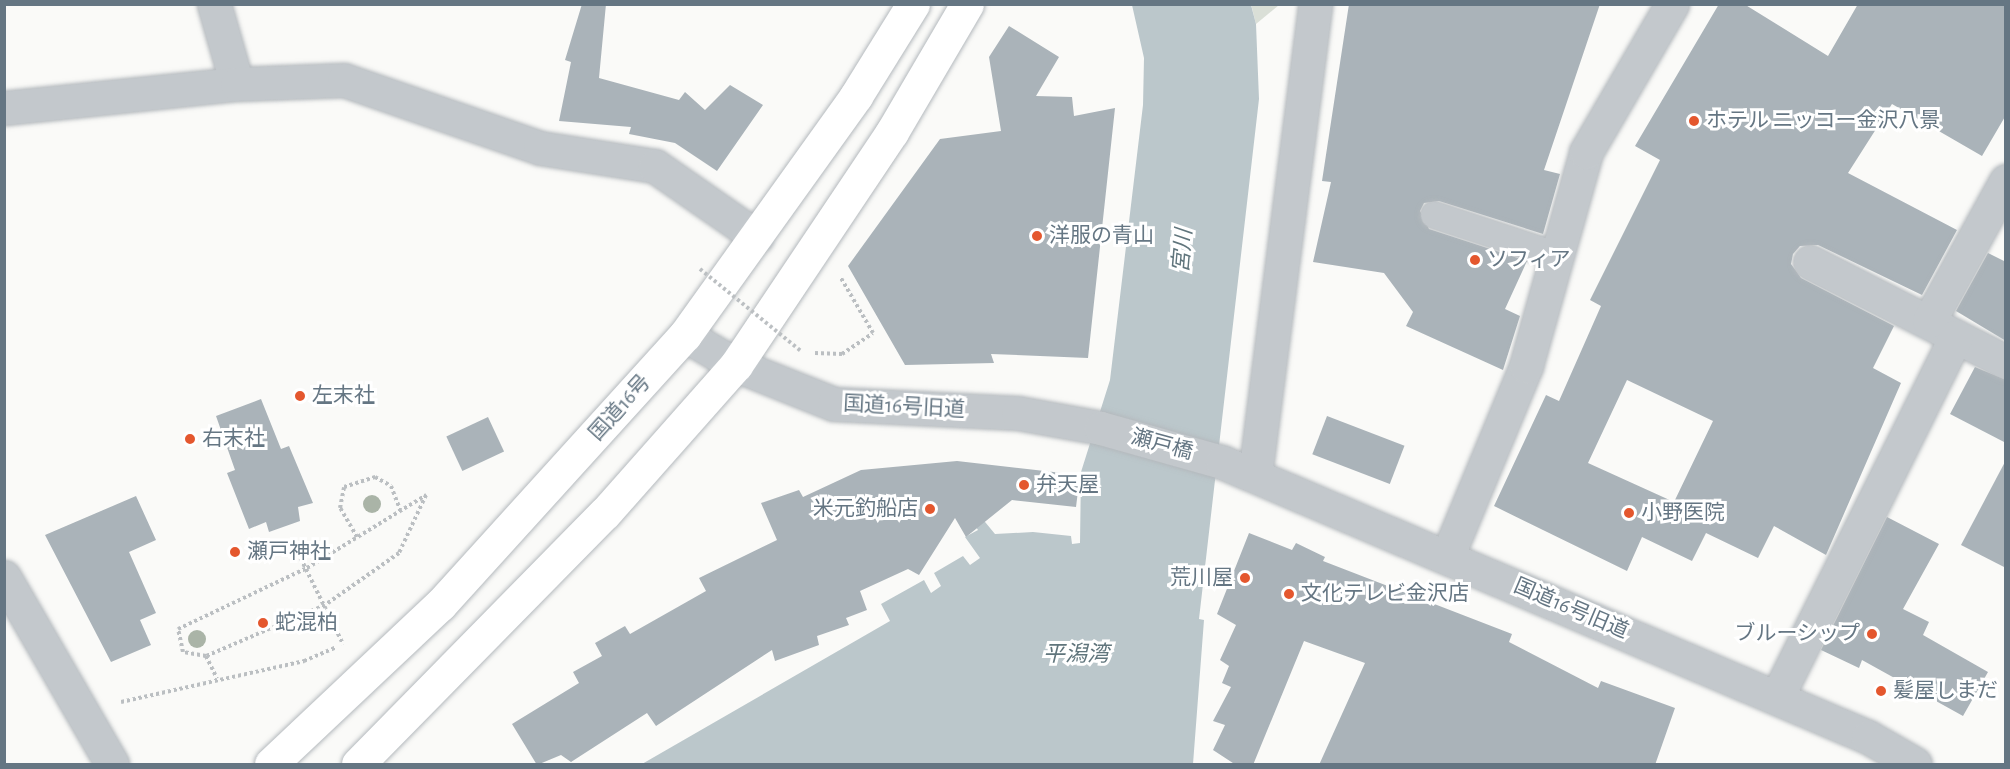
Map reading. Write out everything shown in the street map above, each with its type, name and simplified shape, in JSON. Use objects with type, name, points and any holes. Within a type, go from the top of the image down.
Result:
[{"type":"highway","name":"国道16号","points":[[271,765],[440,605],[685,335],[757,237],[913,4]]},
{"type":"highway","points":[[358,765],[605,513],[736,365],[892,132],[967,4]]},
{"type":"street","points":[[214,4],[237,84]]},
{"type":"street","points":[[1255,475],[1315,4]]},
{"type":"street","points":[[1447,557],[1526,366],[1559,256],[1586,152],[1672,4]]},
{"type":"street","points":[[4,108],[237,84],[344,80],[540,148],[655,166],[757,237]]},
{"type":"street","points":[[1777,697],[2006,181]]},
{"type":"street","points":[[1810,262],[2006,362]]},
{"type":"street","name":"国道16号旧道","points":[[685,335],[736,365],[834,404],[1018,413],[1101,428]]},
{"type":"street","name":"瀬戸橋","points":[[1101,428],[1222,462]]},
{"type":"street","name":"国道16号旧道","points":[[1222,462],[1868,736],[1915,765]]},
{"type":"street","points":[[4,577],[112,765]]},
{"type":"lane","points":[[1434,215],[1559,256]]},
{"type":"path","points":[[700,269],[802,352],[842,354],[873,333],[837,273]]},
{"type":"path","points":[[357,537],[340,508],[344,487],[375,477],[391,486],[400,510]]},
{"type":"path","points":[[426,495],[399,553],[324,605],[206,656],[183,652],[178,629],[307,568],[357,537],[426,495]]},
{"type":"path","points":[[109,705],[304,661],[344,645],[298,553]]},
{"type":"path","points":[[206,656],[218,679]]},
{"type":"shaded area","points":[[1251,4],[1279,5],[1256,24]]},
{"type":"water","points":[[1132,5],[1251,5],[1256,24],[1259,99],[1199,619],[1204,620],[1193,764],[642,764],[890,621],[881,604],[924,580],[931,593],[941,586],[934,573],[963,556],[970,565],[980,558],[965,537],[978,530],[964,510],[971,505],[995,534],[1033,532],[1071,536],[1072,544],[1080,543],[1081,472],[1110,380],[1143,105],[1144,58]]},
{"type":"building","points":[[582,4],[606,4],[599,78],[679,100],[685,92],[705,110],[730,85],[763,105],[717,171],[675,143],[629,134],[631,127],[559,121],[571,62],[565,60]]},
{"type":"building","points":[[1349,4],[1600,4],[1544,170],[1560,174],[1543,234],[1439,201],[1424,203],[1420,211],[1429,229],[1527,261],[1505,309],[1520,316],[1503,370],[1406,326],[1413,312],[1384,273],[1313,262],[1331,182],[1322,181]]},
{"type":"building","points":[[1719,4],[1744,4],[1828,56],[1858,4],[2006,4],[2006,115],[1982,156],[1892,104],[1848,173],[1957,230],[1922,295],[1818,245],[1800,246],[1793,254],[1791,264],[1801,278],[1894,326],[1873,368],[1901,383],[1826,555],[1774,526],[1758,558],[1706,533],[1692,561],[1642,537],[1627,571],[1494,506],[1546,395],[1559,401],[1601,306],[1590,300],[1660,160],[1635,146]],"holes":[[[1627,380],[1713,421],[1674,502],[1588,463]]]},
{"type":"building","points":[[1009,26],[1059,57],[1036,96],[1072,97],[1074,116],[1115,108],[1088,358],[991,354],[994,363],[905,365],[848,266],[940,139],[1001,131],[989,57]]},
{"type":"building","points":[[1988,253],[2006,262],[2006,341],[1956,311]]},
{"type":"building","points":[[1975,367],[2006,380],[2006,443],[1950,414]]},
{"type":"building","points":[[261,399],[281,449],[289,446],[313,503],[298,507],[300,521],[269,532],[266,522],[249,529],[227,473],[235,470],[216,416]]},
{"type":"building","points":[[1327,416],[1404,446],[1390,484],[1312,454]]},
{"type":"building","points":[[488,417],[504,451],[462,471],[446,436]]},
{"type":"building","points":[[2006,460],[2006,568],[1961,545]]},
{"type":"building","points":[[957,461],[1080,475],[1076,507],[1012,500],[966,537],[955,518],[919,575],[908,569],[860,591],[867,610],[846,618],[849,625],[817,636],[819,645],[775,661],[772,650],[656,726],[647,713],[571,762],[561,755],[537,765],[512,724],[579,683],[573,672],[602,656],[595,643],[625,626],[630,634],[706,591],[699,578],[777,540],[761,503],[799,490],[803,497],[861,470]]},
{"type":"building","points":[[136,496],[156,540],[129,552],[156,613],[140,620],[151,645],[111,662],[45,535]]},
{"type":"building","points":[[1887,517],[1939,544],[1903,609],[1929,622],[1923,635],[1988,672],[1963,716],[1862,660],[1859,668],[1821,650]]},
{"type":"building","points":[[1249,533],[1292,550],[1296,543],[1325,557],[1323,561],[1512,634],[1509,642],[1598,688],[1601,681],[1675,708],[1655,765],[1319,765],[1365,663],[1304,641],[1253,765],[1236,765],[1213,750],[1225,725],[1213,721],[1231,687],[1222,683],[1229,666],[1220,660],[1236,625],[1217,614]]},
{"type":"place","name":"ホテル ニッコー金沢八景","points":[[1694,121]]},
{"type":"place","name":"洋服の青山","points":[[1037,236]]},
{"type":"place","name":"ソフィア","points":[[1475,260]]},
{"type":"place","name":"左末社","points":[[300,396]]},
{"type":"place","name":"右末社","points":[[190,439]]},
{"type":"place","name":"弁天屋","points":[[1024,485]]},
{"type":"place","name":"米元釣船店","points":[[930,509]]},
{"type":"place","name":"小野医院","points":[[1629,513]]},
{"type":"place","name":"瀬戸神社","points":[[235,552]]},
{"type":"place","name":"荒川屋","points":[[1245,578]]},
{"type":"place","name":"文化テレビ金沢店","points":[[1289,594]]},
{"type":"place","name":"蛇混柏","points":[[263,623]]},
{"type":"place","name":"ブルーシップ","points":[[1872,634]]},
{"type":"place","name":"髪屋しまだ","points":[[1881,691]]},
{"type":"water label","name":"宮川","points":[[1183,251]]},
{"type":"water label","name":"平潟湾","points":[[1076,655]]}]
